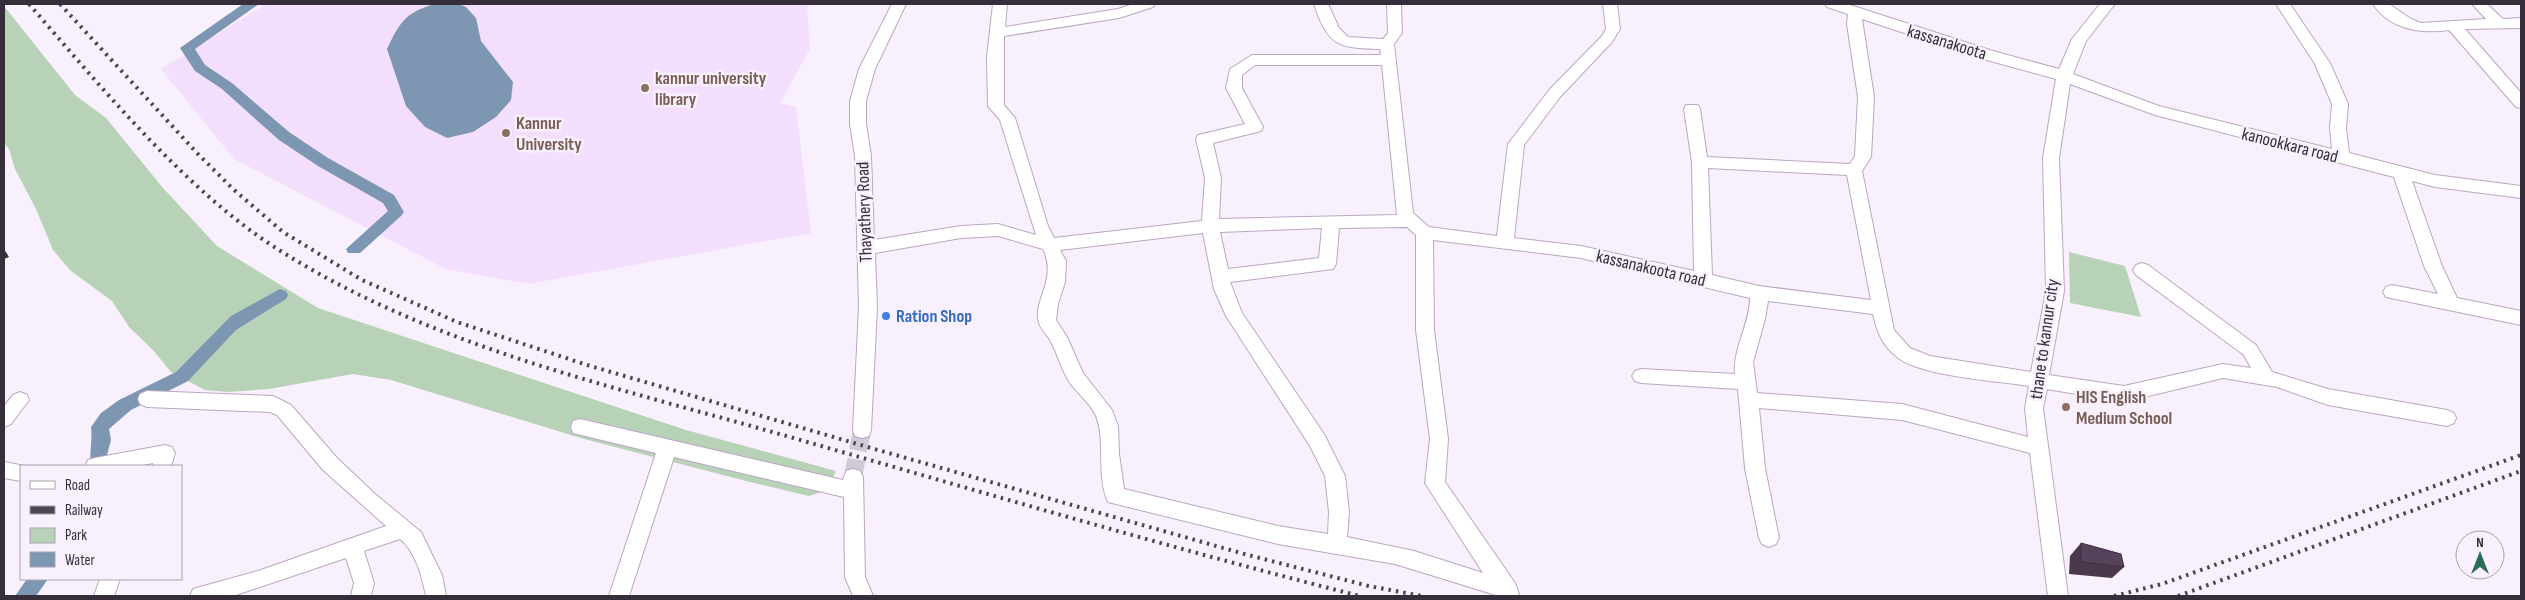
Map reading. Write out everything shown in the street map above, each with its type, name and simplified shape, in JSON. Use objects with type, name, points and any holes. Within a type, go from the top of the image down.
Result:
[{"type":"street","name":"Thayathery Road","points":[[862,430],[868,307],[863,156],[858,124],[858,101],[867,69],[899,4]]},
{"type":"street","points":[[1000,4],[996,33],[996,106],[1007,118],[1040,226],[1057,261],[1056,282],[1049,304],[1047,321],[1058,338],[1076,377],[1102,410],[1109,426],[1109,454],[1115,496],[1171,507],[1303,541],[1357,547],[1419,562],[1509,593]]},
{"type":"street","points":[[996,33],[1119,8],[1148,4]]},
{"type":"street","points":[[1321,4],[1338,40],[1388,52]]},
{"type":"street","points":[[1394,4],[1395,33],[1388,52],[1404,215],[1417,227],[1426,330],[1439,439],[1435,483],[1509,593]]},
{"type":"street","points":[[1505,243],[1516,144],[1555,93],[1607,39],[1613,29],[1610,4]]},
{"type":"street","name":"kassanakoota","points":[[1832,4],[2064,76]]},
{"type":"street","name":"thane to kannur city","points":[[2058,596],[2034,408],[2055,291],[2051,158],[2064,76],[2080,39],[2108,4]]},
{"type":"street","points":[[2283,4],[2322,63],[2340,104],[2338,128],[2341,158]]},
{"type":"street","points":[[2380,4],[2404,24],[2416,28],[2453,25],[2521,24]]},
{"type":"street","points":[[2479,4],[2500,24]]},
{"type":"street","points":[[1856,13],[1854,24],[1866,97],[1863,157],[1854,170],[1886,334],[1904,353],[1928,363],[2124,394],[2223,371],[2266,378],[2328,397],[2446,418]]},
{"type":"street","points":[[2453,25],[2521,103]]},
{"type":"street","points":[[1337,545],[1339,512],[1335,476],[1316,440],[1234,316],[1220,277],[1210,226],[1213,178],[1204,139],[1256,127],[1234,88],[1235,73],[1252,60],[1388,52]]},
{"type":"street","name":"kanookkara road","points":[[2064,76],[2155,110],[2341,158],[2435,181],[2521,192]]},
{"type":"street","points":[[1692,109],[1700,162],[1703,280]]},
{"type":"street","points":[[1700,162],[1854,170]]},
{"type":"street","points":[[2401,172],[2433,266],[2451,303]]},
{"type":"street","name":"kassanakoota road","points":[[1050,245],[1210,226],[1261,223],[1331,223],[1417,227],[1505,243],[1581,252],[1760,293],[1880,308]]},
{"type":"street","points":[[1220,277],[1327,264],[1331,223]]},
{"type":"street","points":[[866,248],[962,232],[998,230],[1050,245]]},
{"type":"street","points":[[2142,270],[2250,350],[2266,378]]},
{"type":"street","points":[[2392,292],[2521,318]]},
{"type":"street","points":[[1760,293],[1760,311],[1744,359],[1755,468],[1769,538]]},
{"type":"street","points":[[1641,376],[1902,412],[2039,448]]},
{"type":"street","points":[[147,399],[272,404],[284,410],[330,464],[368,500],[414,538],[432,575],[436,596]]},
{"type":"street","points":[[4,419],[20,400]]},
{"type":"street","points":[[580,427],[667,448],[853,484],[855,577],[863,596]]},
{"type":"street","points":[[619,596],[667,448]]},
{"type":"street","points":[[100,465],[164,453],[162,465]]},
{"type":"street","points":[[4,470],[20,474]]},
{"type":"street","points":[[200,596],[258,580],[403,529]]},
{"type":"street","points":[[353,547],[364,584],[362,596]]},
{"type":"street","points":[[104,596],[110,580]]},
{"type":"shaded area","name":"Kannur University","points":[[266,4],[807,4],[810,49],[780,103],[796,107],[811,233],[528,284],[446,269],[234,159],[161,69]]},
{"type":"green space","points":[[4,6],[75,95],[106,118],[163,188],[217,246],[318,308],[686,430],[836,471],[827,490],[809,496],[750,482],[584,439],[391,380],[353,374],[269,389],[228,392],[205,390],[171,372],[153,350],[129,327],[112,301],[71,271],[53,250],[36,209],[15,169],[9,149],[4,143]]},
{"type":"green space","points":[[2069,252],[2125,266],[2141,317],[2070,303]]},
{"type":"water","points":[[434,4],[459,4],[466,7],[476,18],[481,41],[513,82],[511,100],[496,117],[473,132],[447,138],[425,127],[406,106],[387,49],[404,20],[416,11]]},
{"type":"building","points":[[2081,543],[2121,554],[2124,567],[2081,562]]},
{"type":"waterway","points":[[252,4],[187,48],[200,68],[227,86],[284,136],[323,162],[389,199],[396,212],[354,249]]},
{"type":"waterway","points":[[98,461],[102,440],[100,427],[108,418],[134,400],[174,382],[190,370],[231,325],[280,295]]},
{"type":"waterway","points":[[24,596],[38,580]]},
{"type":"tunnel","points":[[853,477],[862,430]]},
{"type":"railway","points":[[29,4],[115,103],[178,169],[211,199],[279,250],[338,284],[398,313],[524,361],[589,381],[1143,538],[1360,596]]},
{"type":"railway","points":[[60,4],[197,153],[233,189],[283,232],[362,280],[457,322],[587,365],[878,450],[1248,555],[1369,586],[1422,596]]},
{"type":"railway","points":[[2114,596],[2162,584],[2521,455]]},
{"type":"railway","points":[[2178,596],[2521,471]]},
{"type":"place","name":"kannur university library","points":[[645,88]]},
{"type":"place","name":"Kannur University","points":[[506,133]]},
{"type":"place","name":"Ration Shop","points":[[886,316]]},
{"type":"place","name":"HIS English Medium School","points":[[2066,407]]}]
